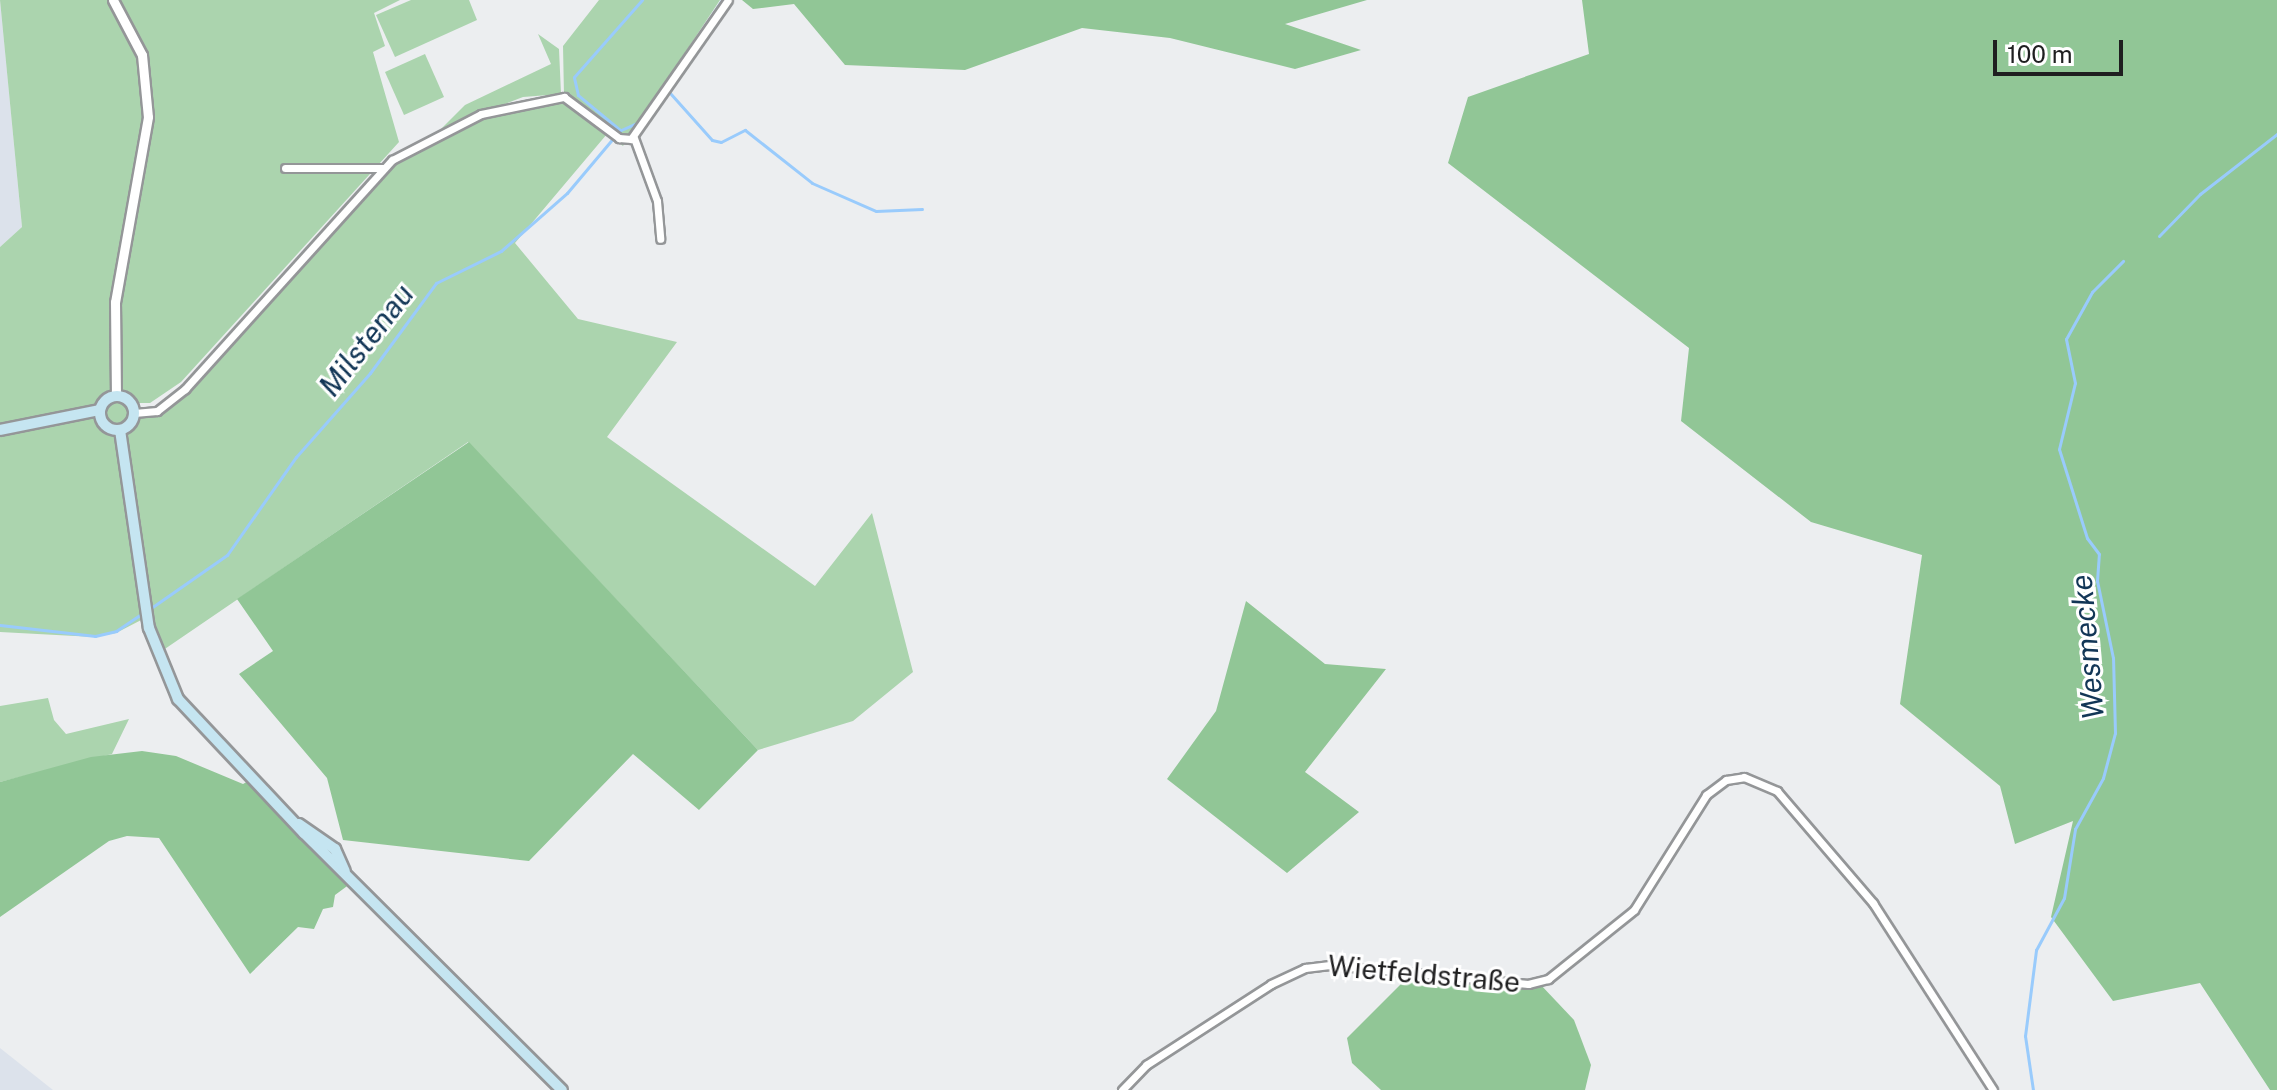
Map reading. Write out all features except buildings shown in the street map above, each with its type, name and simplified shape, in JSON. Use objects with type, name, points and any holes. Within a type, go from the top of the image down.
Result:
[{"type":"main road","points":[[0,430],[99,410],[105,400],[116,396],[127,399],[134,413],[130,424],[120,430],[104,425],[99,410]]},
{"type":"main road","points":[[120,430],[146,611],[162,670],[188,713],[562,1090]]},
{"type":"street","points":[[113,0],[142,55],[148,117],[115,302],[116,396]]},
{"type":"street","points":[[634,138],[728,0]]},
{"type":"street","points":[[134,413],[157,411],[185,389],[383,168],[481,114],[543,99],[568,97],[619,138],[634,138]]},
{"type":"street","points":[[634,138],[657,201],[660,239]]},
{"type":"street","points":[[285,168],[383,168]]},
{"type":"street","name":"Wietfeldstraße","points":[[1122,1090],[1146,1065],[1271,984],[1305,968],[1330,965],[1528,984],[1548,979],[1634,910],[1706,795],[1726,780],[1744,777],[1777,791],[1873,903],[1993,1090]]},
{"type":"shaded area","points":[[0,0],[22,227],[0,247]]},
{"type":"shaded area","points":[[0,1048],[53,1090],[0,1090]]},
{"type":"green space","points":[[0,0],[400,0],[374,13],[385,46],[373,52],[399,142],[181,382],[150,403],[139,403],[125,392],[134,409],[157,411],[172,402],[383,168],[481,114],[564,96],[563,46],[599,0],[720,0],[623,146],[607,134],[515,243],[578,319],[677,342],[607,437],[815,586],[872,513],[913,672],[853,721],[758,750],[468,442],[156,655],[147,617],[116,633],[94,637],[0,632],[0,247],[22,227]]},
{"type":"green space","points":[[411,0],[469,0],[477,20],[395,57],[376,15]]},
{"type":"green space","points":[[742,0],[1367,0],[1285,24],[1361,50],[1295,69],[1170,38],[1082,28],[965,70],[845,65],[794,4],[753,9]]},
{"type":"green space","points":[[1582,0],[2277,0],[2277,1090],[2270,1090],[2200,983],[2113,1001],[2051,917],[2073,821],[2015,844],[2000,786],[1900,704],[1922,555],[1811,522],[1681,421],[1689,348],[1448,163],[1468,97],[1589,54]]},
{"type":"green space","points":[[538,34],[559,49],[561,94],[523,97],[441,129],[465,105],[551,64]]},
{"type":"green space","points":[[425,54],[444,97],[404,115],[385,72]]},
{"type":"green space","points":[[469,442],[758,750],[699,810],[633,754],[529,861],[343,840],[327,778],[239,674],[273,651],[237,599]]},
{"type":"green space","points":[[1246,601],[1325,664],[1386,669],[1305,772],[1359,812],[1287,873],[1167,779],[1216,711]]},
{"type":"green space","points":[[48,698],[54,720],[66,734],[129,719],[112,754],[0,782],[0,706]]},
{"type":"green space","points":[[142,751],[176,756],[243,784],[252,779],[354,881],[335,895],[333,907],[323,909],[314,929],[298,927],[250,974],[159,838],[127,836],[109,841],[0,917],[0,782],[91,757]]},
{"type":"green space","points":[[1412,973],[1539,983],[1574,1020],[1591,1065],[1585,1090],[1381,1090],[1352,1063],[1347,1038]]},
{"type":"waterway","name":"Milstenau","points":[[151,608],[227,555],[296,457],[370,373],[436,283],[501,251],[567,193],[620,130],[578,95],[574,77],[642,0]]},
{"type":"waterway","points":[[682,60],[722,0]]},
{"type":"waterway","points":[[670,93],[712,140],[721,142],[745,130],[812,183],[876,211],[922,209]]},
{"type":"waterway","points":[[621,130],[639,122]]},
{"type":"waterway","name":"Wesmecke","points":[[2159,236],[2200,194],[2277,134]]},
{"type":"waterway","name":"Wesmecke","points":[[2033,1090],[2025,1036],[2036,950],[2064,898],[2075,829],[2103,778],[2115,733],[2113,658],[2097,581],[2099,554],[2087,538],[2059,449],[2075,383],[2066,339],[2092,292],[2123,261]]},
{"type":"waterway","name":"Milstenau","points":[[0,625],[95,636],[116,631],[144,612]]}]
